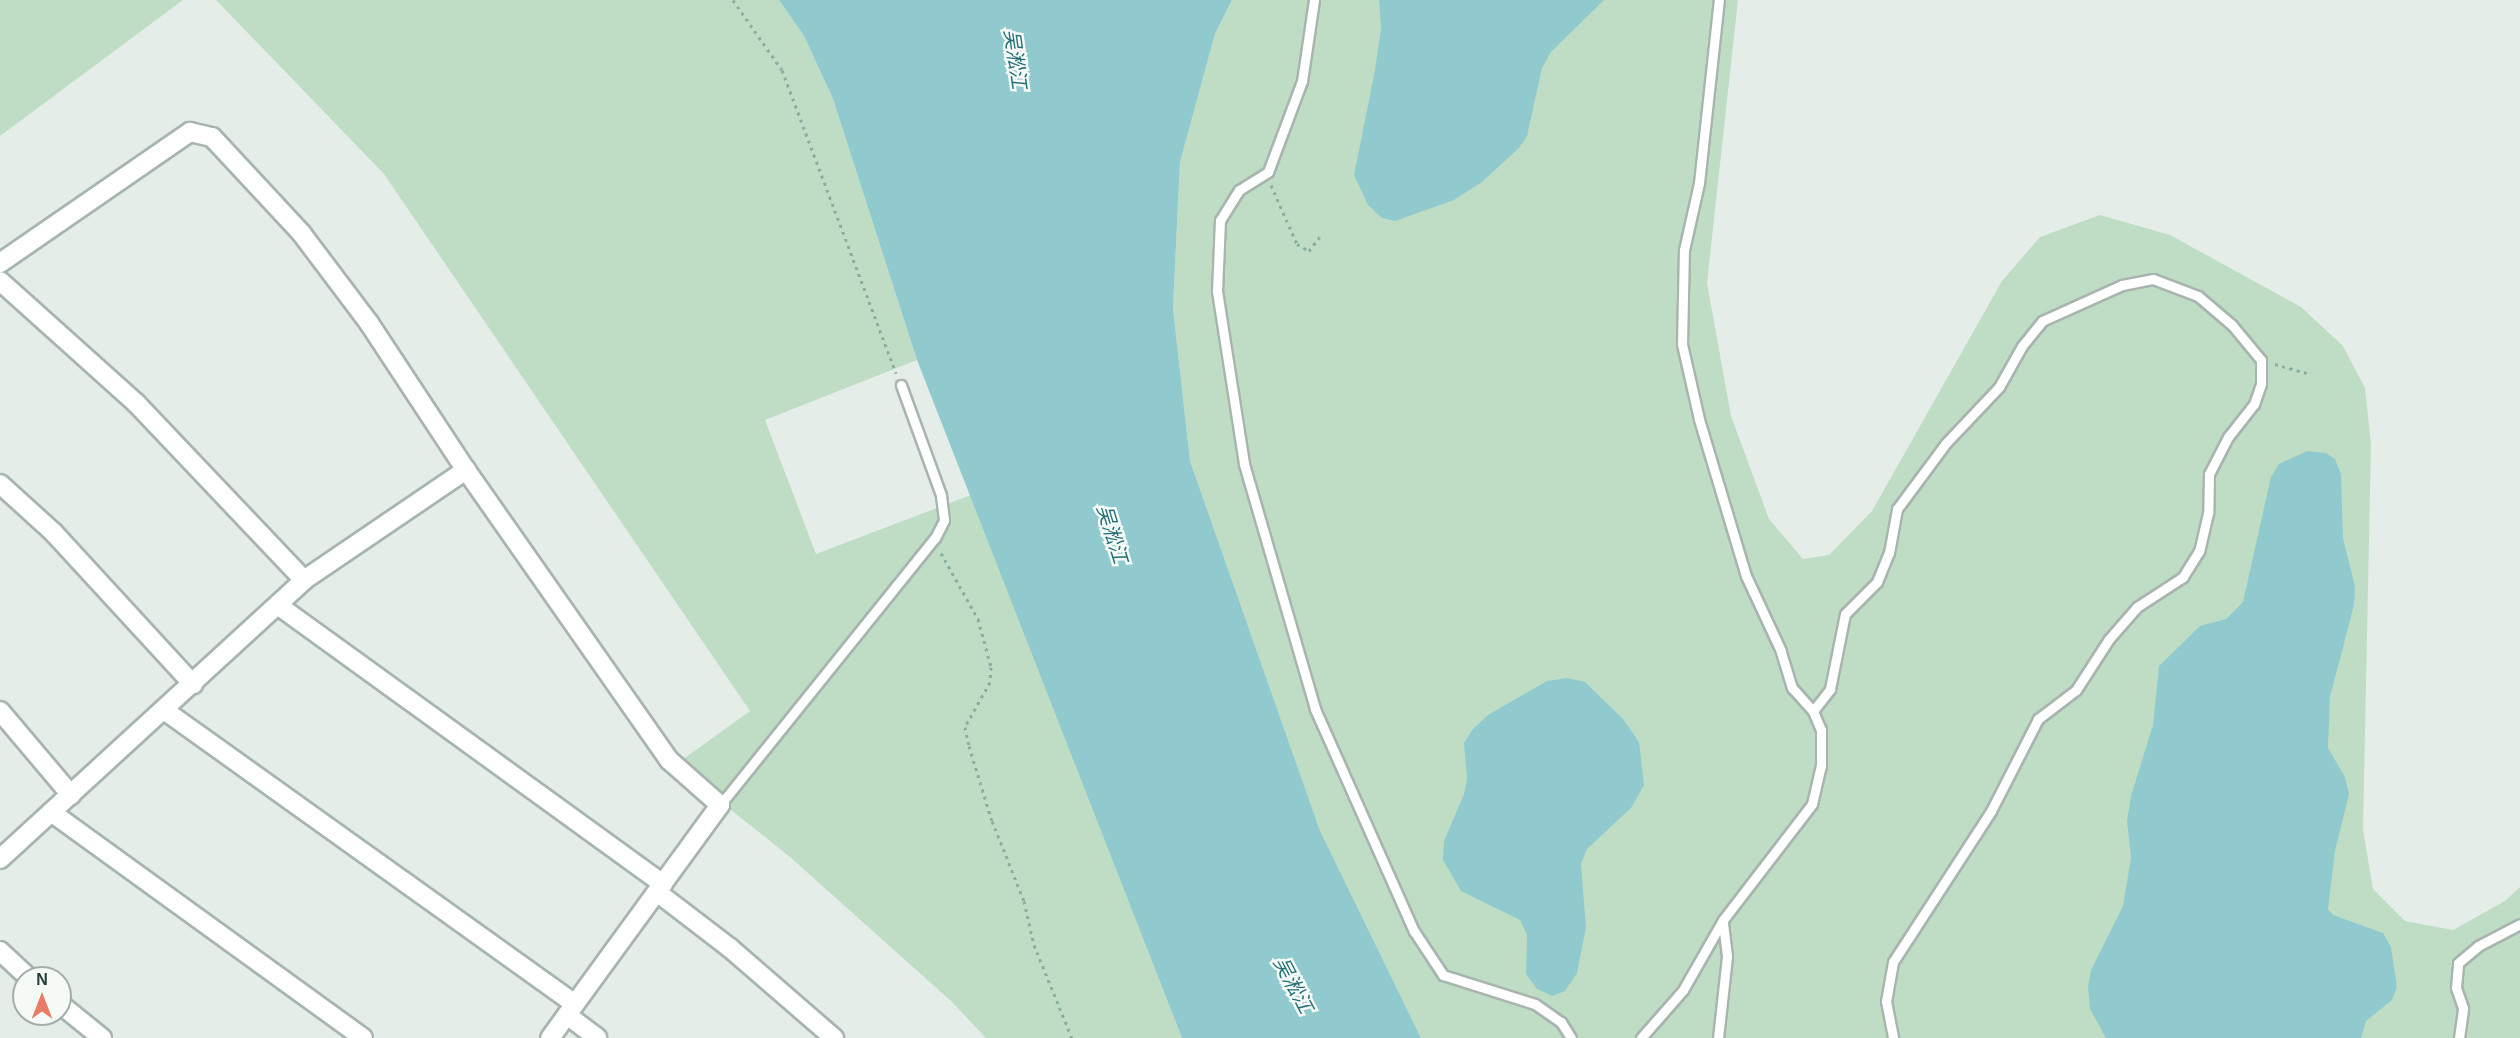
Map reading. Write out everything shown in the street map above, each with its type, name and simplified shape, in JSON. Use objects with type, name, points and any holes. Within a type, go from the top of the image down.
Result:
[{"type":"street","points":[[0,263],[190,132],[202,132],[212,137],[302,234],[369,323],[466,470],[669,760],[720,805],[550,1038]]},
{"type":"street","points":[[0,281],[136,403],[304,580]]},
{"type":"street","points":[[0,860],[279,606],[304,580],[466,470]]},
{"type":"street","points":[[0,484],[53,531],[193,684]]},
{"type":"street","points":[[279,606],[660,888],[834,1038]]},
{"type":"street","points":[[164,710],[571,1010],[597,1038]]},
{"type":"street","points":[[0,711],[71,795]]},
{"type":"street","points":[[51,812],[363,1038]]},
{"type":"street","points":[[0,951],[16,966]]},
{"type":"street","points":[[72,1014],[102,1038]]},
{"type":"lane","points":[[1314,0],[1302,81],[1268,172],[1239,190],[1220,220],[1217,291],[1244,464],[1315,709],[1414,930],[1443,975],[1535,1004],[1561,1022],[1571,1038]]},
{"type":"lane","points":[[1641,1038],[1683,990],[1723,920],[1812,804],[1821,766],[1821,730],[1813,711],[1792,688],[1776,640],[1746,576],[1699,419],[1682,344],[1684,250],[1699,183],[1719,0]]},
{"type":"lane","points":[[1813,711],[1830,689],[1845,614],[1877,582],[1889,553],[1897,509],[1946,443],[1999,387],[2022,346],[2042,321],[2122,285],[2153,279],[2198,296],[2232,325],[2262,360],[2261,384],[2254,404],[2228,437],[2209,474],[2208,513],[2199,551],[2183,577],[2137,607],[2109,639],[2076,690],[2038,719],[1991,811],[1893,962],[1886,1001],[1893,1038]]},
{"type":"lane","points":[[720,805],[935,538],[945,511],[901,385]]},
{"type":"lane","points":[[1718,1038],[1727,956],[1723,920]]},
{"type":"lane","points":[[2459,1038],[2463,1008],[2456,988],[2458,963],[2478,946],[2520,924]]},
{"type":"path","points":[[733,0],[782,70],[901,385]]},
{"type":"path","points":[[1268,172],[1274,200],[1297,244],[1309,251],[1321,235]]},
{"type":"path","points":[[2262,360],[2309,374]]},
{"type":"path","points":[[935,538],[987,641],[990,682],[965,727],[969,746],[992,821],[1024,901],[1034,945],[1072,1038]]},
{"type":"green space","points":[[0,0],[183,0],[0,136]]},
{"type":"green space","points":[[216,0],[779,0],[804,36],[833,99],[917,360],[765,420],[816,554],[971,495],[1182,1038],[986,1038],[951,1001],[790,857],[675,765],[750,711],[384,174]]},
{"type":"green space","points":[[1232,0],[1738,0],[1707,283],[1731,416],[1769,519],[1803,559],[1829,555],[1872,511],[2002,281],[2040,237],[2100,215],[2170,235],[2301,307],[2343,346],[2365,388],[2371,444],[2363,829],[2373,889],[2405,921],[2453,930],[2505,901],[2520,887],[2520,1038],[1421,1038],[1320,832],[1190,461],[1173,308],[1180,161],[1215,34]]},
{"type":"water","name":"吴淞江","points":[[779,0],[1232,0],[1215,34],[1180,162],[1173,308],[1190,461],[1320,831],[1421,1038],[1182,1038],[917,360],[833,99],[804,36]]},
{"type":"water","points":[[1379,0],[1604,0],[1551,52],[1542,68],[1527,136],[1519,148],[1482,182],[1454,200],[1395,221],[1382,218],[1368,205],[1354,175],[1381,29]]},
{"type":"water","points":[[2307,451],[2326,453],[2335,459],[2341,474],[2343,538],[2355,587],[2354,605],[2330,697],[2328,748],[2345,777],[2349,794],[2335,851],[2328,909],[2333,915],[2383,933],[2391,947],[2397,987],[2392,1000],[2366,1021],[2361,1038],[2106,1038],[2090,1009],[2088,987],[2091,970],[2123,906],[2131,858],[2127,821],[2131,796],[2153,725],[2159,666],[2200,626],[2226,619],[2243,602],[2271,477],[2279,464]]},
{"type":"water","points":[[1567,678],[1585,682],[1623,719],[1639,742],[1644,785],[1631,808],[1587,849],[1581,864],[1586,927],[1577,973],[1565,991],[1552,996],[1537,989],[1526,974],[1527,935],[1520,920],[1461,891],[1443,860],[1444,841],[1464,794],[1467,779],[1464,743],[1473,729],[1488,715],[1547,681]]}]
